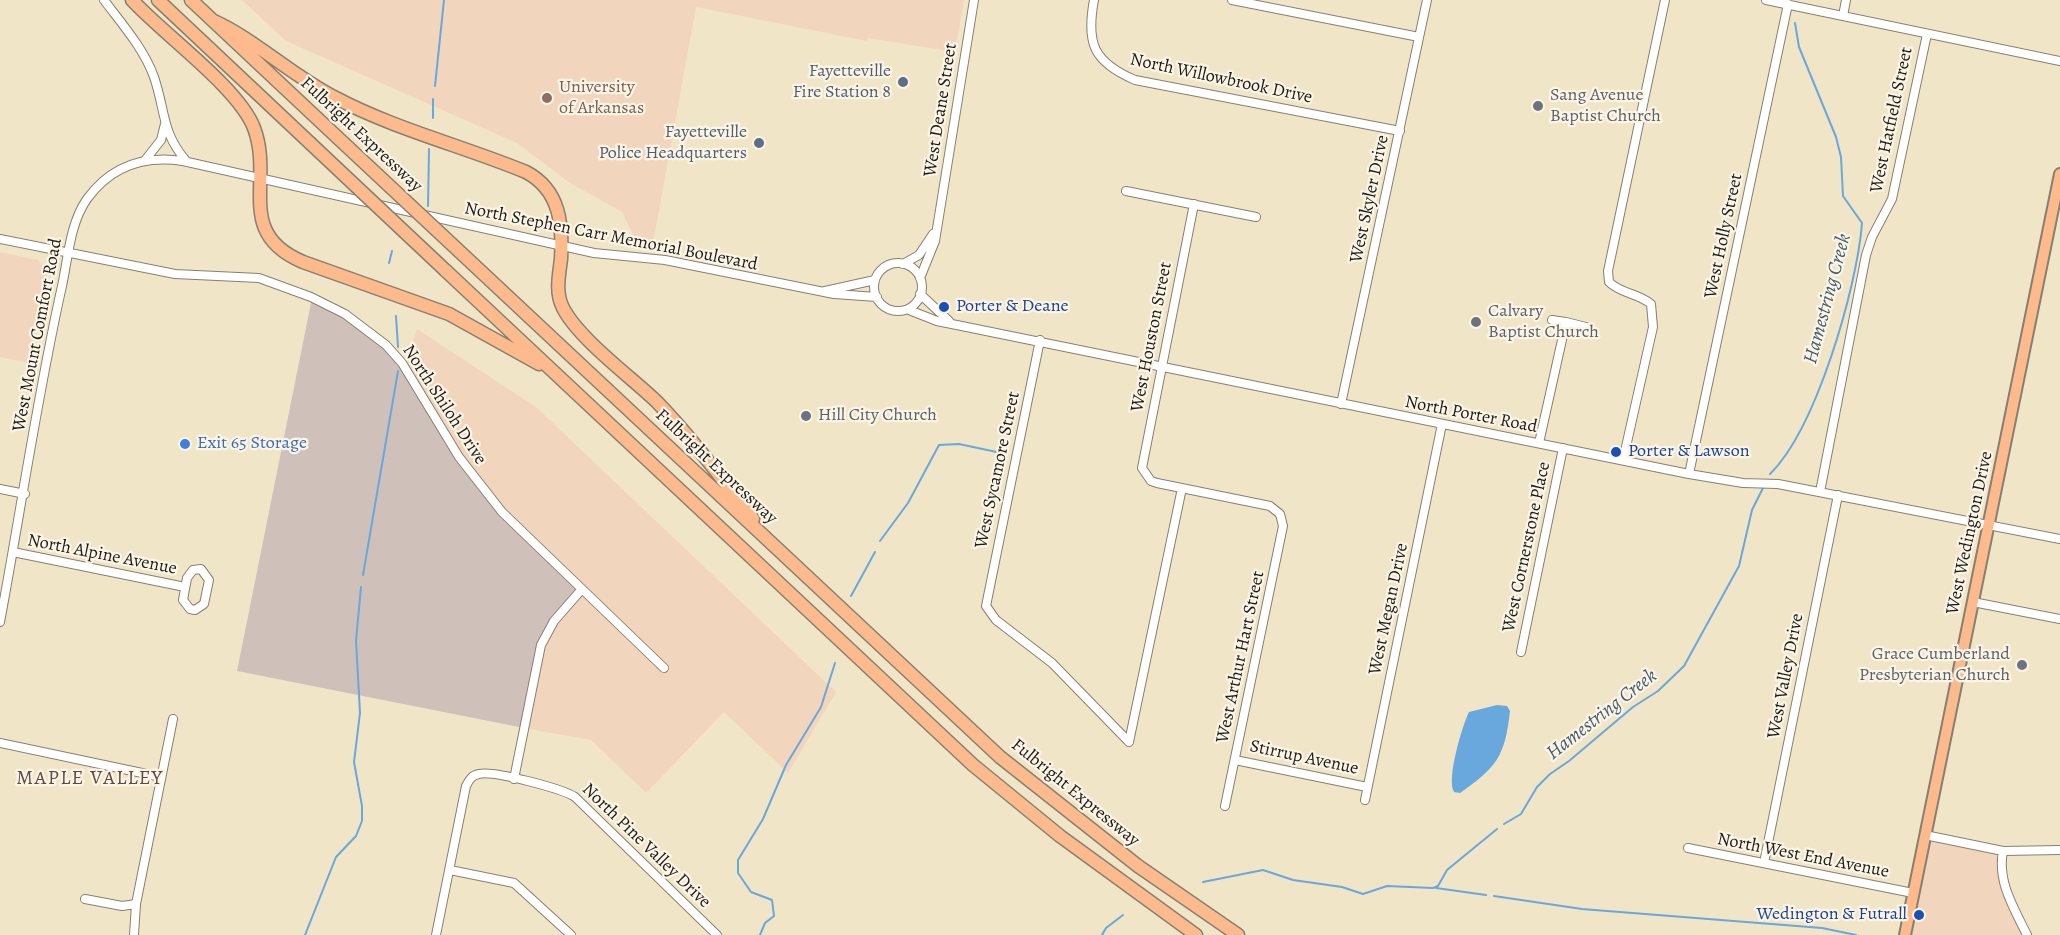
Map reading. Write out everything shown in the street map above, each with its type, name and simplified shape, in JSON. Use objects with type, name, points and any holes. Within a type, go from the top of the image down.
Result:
[{"type":"highway","points":[[132,0],[241,105],[258,139],[258,180],[262,222],[272,244],[282,252],[303,262],[449,314],[474,326],[560,377]]},
{"type":"highway","points":[[158,0],[973,765],[1088,858],[1196,935]]},
{"type":"highway","name":"Fulbright Expressway","points":[[191,0],[952,714],[1037,788],[1138,866],[1238,935]]},
{"type":"highway","points":[[214,21],[235,31],[281,66],[336,99],[536,177],[550,190],[556,204],[561,246],[558,292],[571,321],[657,403],[691,440],[778,551]]},
{"type":"main road","name":"West Wedington Drive","points":[[1905,935],[2060,174]]},
{"type":"street","points":[[104,0],[144,57],[153,76],[165,124],[174,147],[187,162]]},
{"type":"street","name":"West Deane Street","points":[[920,278],[938,224],[974,0]]},
{"type":"street","name":"North Willowbrook Drive","points":[[1094,0],[1090,25],[1096,51],[1112,70],[1135,80],[1400,131]]},
{"type":"street","points":[[1232,0],[1419,37]]},
{"type":"street","name":"West Skyler Drive","points":[[1341,404],[1427,0]]},
{"type":"street","points":[[1623,460],[1653,327],[1653,315],[1651,304],[1643,297],[1617,290],[1609,282],[1608,271],[1665,0]]},
{"type":"street","points":[[1766,0],[2060,61]]},
{"type":"street","points":[[1843,16],[1846,0]]},
{"type":"street","name":"West Holly Street","points":[[1689,474],[1788,4]]},
{"type":"street","name":"West Hatfield Street","points":[[1820,492],[1866,255],[1872,237],[1892,199],[1926,34]]},
{"type":"street","points":[[146,159],[161,140],[165,124]]},
{"type":"street","name":"North Stephen Carr Memorial Boulevard","points":[[146,159],[187,162],[258,180],[594,253],[665,260],[825,291],[877,297]]},
{"type":"street","name":"West Mount Comfort Road","points":[[0,622],[25,494],[45,365],[80,213],[95,190],[113,174],[146,159]]},
{"type":"street","points":[[1126,191],[1256,217]]},
{"type":"street","name":"West Houston Street","points":[[1182,488],[1157,483],[1146,475],[1143,460],[1194,204]]},
{"type":"street","name":"West Deane Street","points":[[903,264],[919,255],[938,224]]},
{"type":"street","name":"North Shiloh Drive","points":[[0,239],[175,274],[259,278],[311,297],[345,314],[392,351],[422,392],[448,441],[487,494],[664,668]]},
{"type":"street","points":[[903,264],[910,267],[920,278],[920,294],[909,310],[888,308],[877,297],[875,280],[888,265],[903,264]]},
{"type":"street","name":"North Stephen Carr Memorial Boulevard","points":[[825,291],[875,280]]},
{"type":"street","points":[[920,294],[950,322]]},
{"type":"street","name":"North Porter Road","points":[[909,310],[937,321],[1040,340],[1341,404],[1689,474],[1838,495],[2060,539]]},
{"type":"street","points":[[1552,320],[1586,327]]},
{"type":"street","points":[[1539,444],[1566,322]]},
{"type":"street","name":"West Sycamore Street","points":[[1040,340],[986,606],[996,620],[1052,663],[1130,742],[1182,488]]},
{"type":"street","name":"West Megan Drive","points":[[1365,800],[1442,424]]},
{"type":"street","name":"West Cornerstone Place","points":[[1521,652],[1563,448]]},
{"type":"street","name":"West Arthur Hart Street","points":[[1182,488],[1270,506],[1280,514],[1283,526],[1225,806]]},
{"type":"street","points":[[0,489],[25,494]]},
{"type":"street","name":"West Valley Drive","points":[[1764,863],[1838,495]]},
{"type":"street","name":"North Alpine Avenue","points":[[13,552],[185,587]]},
{"type":"street","name":"North Alpine Avenue","points":[[193,570],[201,570],[207,575],[209,580],[204,604],[200,608],[195,610],[185,606],[185,587],[187,578],[193,570]]},
{"type":"street","points":[[514,779],[541,645],[554,621],[582,589]]},
{"type":"street","points":[[1973,602],[2060,619]]},
{"type":"street","points":[[134,935],[136,904],[172,719]]},
{"type":"street","points":[[0,743],[161,777]]},
{"type":"street","name":"Stirrup Avenue","points":[[1235,760],[1367,787]]},
{"type":"street","name":"North Pine Valley Drive","points":[[450,870],[469,780],[486,773],[561,789],[575,797],[717,935]]},
{"type":"street","points":[[1925,836],[2003,851],[2060,850]]},
{"type":"street","name":"North West End Avenue","points":[[1688,848],[1913,893]]},
{"type":"street","points":[[2003,851],[2001,863],[2003,882],[2027,935]]},
{"type":"street","points":[[436,935],[450,870],[514,883],[571,935]]},
{"type":"street","points":[[85,899],[122,906],[136,904]]},
{"type":"shaded area","name":"University of Arkansas","points":[[242,0],[964,0],[955,52],[868,38],[867,41],[696,7],[653,243],[635,239],[622,212],[570,183],[517,143],[286,41]]},
{"type":"shaded area","points":[[0,252],[38,260],[47,273],[30,363],[0,357]]},
{"type":"shaded area","points":[[312,298],[328,305],[386,345],[487,494],[582,589],[547,632],[524,728],[237,671]]},
{"type":"shaded area","points":[[417,329],[536,407],[836,692],[788,773],[724,712],[646,793],[591,740],[524,728],[487,494],[405,368]]},
{"type":"shaded area","points":[[1925,835],[2003,851],[2002,876],[2027,935],[1910,935]]},
{"type":"water","points":[[1497,705],[1507,706],[1510,711],[1502,750],[1483,776],[1460,793],[1454,792],[1453,765],[1469,712]]},
{"type":"waterway","points":[[435,86],[444,0]]},
{"type":"waterway","name":"Hamestring Creek","points":[[1770,474],[1787,453],[1818,392],[1843,319],[1852,283],[1862,223],[1843,196],[1841,157],[1836,137],[1799,47],[1795,23]]},
{"type":"waterway","points":[[433,99],[433,118]]},
{"type":"waterway","points":[[428,206],[429,149]]},
{"type":"waterway","points":[[389,263],[392,251]]},
{"type":"waterway","points":[[396,316],[398,347]]},
{"type":"waterway","points":[[363,575],[398,371]]},
{"type":"waterway","points":[[880,541],[908,503],[939,445],[959,444],[1006,454]]},
{"type":"waterway","name":"Hamestring Creek","points":[[1504,824],[1521,814],[1537,787],[1550,774],[1569,761],[1633,707],[1658,691],[1684,666],[1739,566],[1752,510],[1763,488]]},
{"type":"waterway","points":[[851,596],[875,552]]},
{"type":"waterway","points":[[305,935],[336,857],[356,836],[362,821],[362,806],[354,762],[360,713],[356,641],[361,587]]},
{"type":"waterway","points":[[760,935],[765,923],[774,916],[772,900],[751,892],[738,873],[738,860],[763,819],[786,765],[821,707],[835,663]]},
{"type":"waterway","name":"Hamestring Creek","points":[[1203,882],[1263,870],[1293,880],[1342,887],[1363,894],[1387,886],[1433,888],[1438,886],[1447,870],[1497,829]]},
{"type":"waterway","points":[[1436,888],[1486,895]]},
{"type":"waterway","points":[[1494,896],[1582,909],[1822,928],[1856,935]]},
{"type":"waterway","name":"Hamestring Creek","points":[[1102,935],[1106,928],[1123,915]]},
{"type":"place","name":"Fayetteville Fire Station 8","points":[[903,82]]},
{"type":"place","name":"University of Arkansas","points":[[547,98]]},
{"type":"place","name":"Sang Avenue Baptist Church","points":[[1538,106]]},
{"type":"place","name":"Fayetteville Police Headquarters","points":[[759,143]]},
{"type":"place","name":"Porter & Deane","points":[[944,307]]},
{"type":"place","name":"Calvary Baptist Church","points":[[1476,322]]},
{"type":"place","name":"Hill City Church","points":[[806,416]]},
{"type":"place","name":"Exit 65 Storage","points":[[185,444]]},
{"type":"place","name":"Porter & Lawson","points":[[1616,452]]},
{"type":"place","name":"Grace Cumberland Presbyterian Church","points":[[2022,665]]},
{"type":"place","name":"Wedington & Futrall","points":[[1919,915]]},
{"type":"district","name":"MAPLE VALLEY","points":[[90,779]]}]
